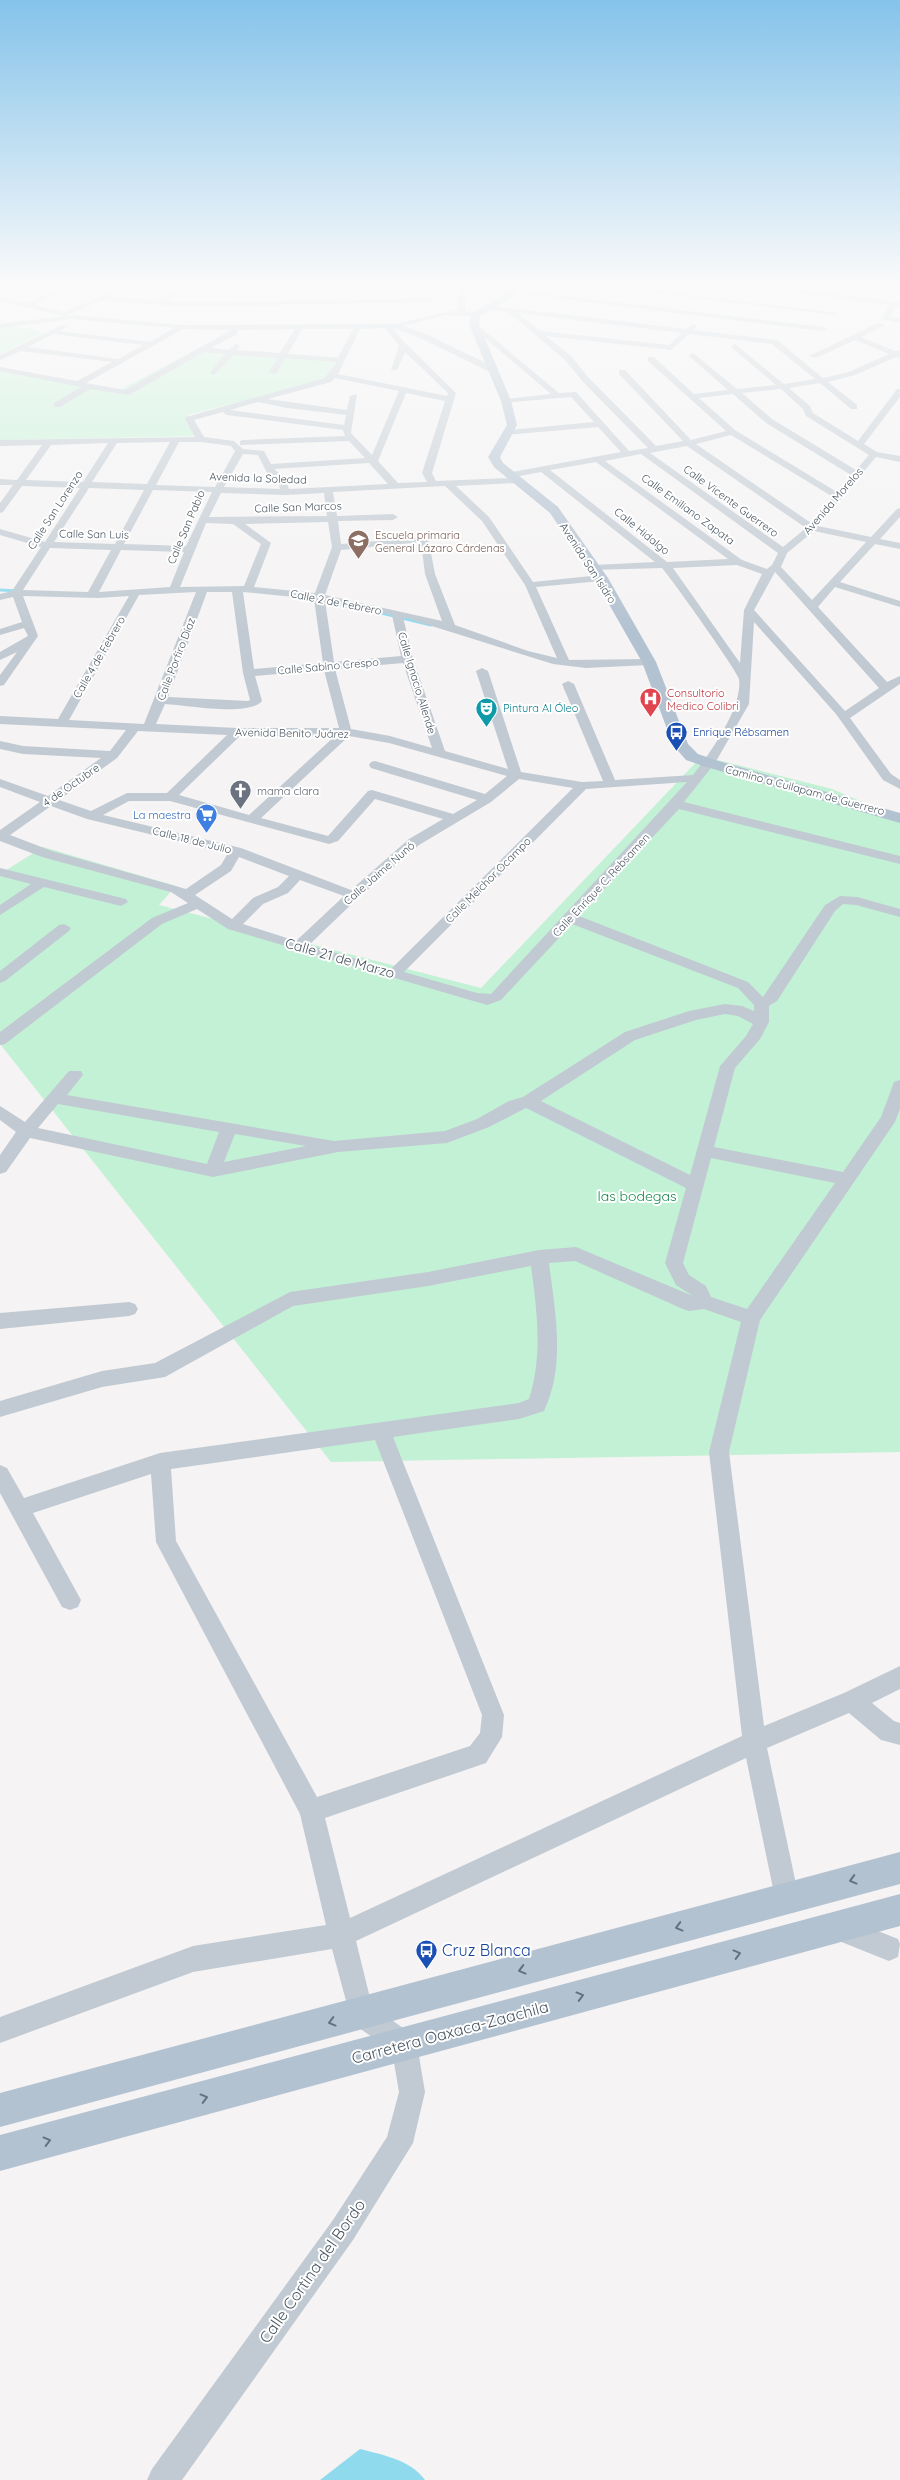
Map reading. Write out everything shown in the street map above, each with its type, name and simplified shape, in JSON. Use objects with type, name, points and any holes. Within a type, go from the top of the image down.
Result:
[{"type":"main road","points":[[506,401],[512,425],[509,433]]},
{"type":"main road","name":"Avenida San Isidro","points":[[509,433],[494,457],[498,465],[554,510],[598,573],[648,662],[681,745],[692,757],[709,763]]},
{"type":"main road","name":"Camino a Cuilapam de Guerrero","points":[[709,763],[900,818]]},
{"type":"main road","points":[[0,2110],[900,1868]]},
{"type":"main road","name":"Carretera Oaxaca-Zaachila","points":[[0,2153],[900,1910]]},
{"type":"street","points":[[58,405],[65,401]]},
{"type":"street","points":[[201,439],[189,419],[251,401]]},
{"type":"street","points":[[264,401],[287,406],[351,413]]},
{"type":"street","points":[[287,406],[300,401]]},
{"type":"street","points":[[353,401],[347,432],[374,460],[395,486]]},
{"type":"street","points":[[374,460],[399,401]]},
{"type":"street","points":[[433,484],[428,473],[449,401]]},
{"type":"street","points":[[579,401],[626,453]]},
{"type":"street","points":[[607,401],[654,448]]},
{"type":"street","points":[[649,401],[689,443],[812,528],[900,546]]},
{"type":"street","points":[[699,401],[732,432],[839,497]]},
{"type":"street","points":[[745,401],[769,421],[856,474]]},
{"type":"street","points":[[799,401],[807,408],[808,414],[874,454],[900,459]]},
{"type":"street","points":[[847,401],[854,407]]},
{"type":"street","points":[[860,444],[892,401]]},
{"type":"street","points":[[217,410],[348,428]]},
{"type":"street","points":[[509,433],[599,424]]},
{"type":"street","name":"Avenida la Soledad","points":[[0,482],[217,488],[284,492],[433,484],[512,477],[597,458],[689,443],[732,432]]},
{"type":"street","points":[[237,447],[353,438]]},
{"type":"street","points":[[92,595],[176,439]]},
{"type":"street","points":[[0,443],[201,439],[261,453],[270,471],[282,480],[284,492]]},
{"type":"street","name":"Calle San Lorenzo","points":[[15,589],[114,441]]},
{"type":"street","points":[[0,510],[48,442]]},
{"type":"street","name":"Calle San Pablo","points":[[174,589],[189,549],[237,447]]},
{"type":"street","name":"Calle Vicente Guerrero","points":[[642,451],[783,552]]},
{"type":"street","name":"Avenida Morelos","points":[[709,763],[743,704],[749,610],[783,552],[812,528],[874,454]]},
{"type":"street","name":"Calle Emiliano Zapata","points":[[597,458],[738,562],[772,570]]},
{"type":"street","points":[[269,467],[374,460]]},
{"type":"street","name":"Calle Hidalgo","points":[[543,469],[667,567],[744,677]]},
{"type":"street","points":[[447,483],[486,519],[530,585],[565,663]]},
{"type":"street","points":[[252,819],[346,732],[328,666],[319,597],[337,547],[331,519],[328,490]]},
{"type":"street","points":[[811,608],[900,511]]},
{"type":"street","name":"Calle San Marcos","points":[[204,520],[235,522],[393,517]]},
{"type":"street","points":[[161,700],[252,704],[256,697],[249,673],[242,588],[266,543],[235,522]]},
{"type":"street","name":"Calle San Luis","points":[[0,532],[46,545],[189,549]]},
{"type":"street","points":[[337,547],[425,539],[430,574],[450,627]]},
{"type":"street","points":[[530,585],[598,573],[738,562]]},
{"type":"street","points":[[772,570],[811,608],[886,688]]},
{"type":"street","points":[[835,584],[874,594],[900,604]]},
{"type":"street","name":"Calle Porfiro Díaz","points":[[141,728],[161,700],[203,588]]},
{"type":"street","name":"Calle 2 de Febrero","points":[[0,597],[15,589],[92,595],[174,589],[242,588],[319,597],[397,614],[450,627],[565,663],[648,662]]},
{"type":"street","points":[[15,589],[33,636]]},
{"type":"street","name":"Calle 4 de Febrero","points":[[62,722],[136,592]]},
{"type":"street","points":[[874,594],[900,593]]},
{"type":"street","points":[[749,610],[844,717],[887,777],[900,785]]},
{"type":"street","name":"Calle Ignacio Allende","points":[[397,614],[408,659],[439,752]]},
{"type":"street","points":[[0,632],[27,624]]},
{"type":"street","points":[[0,657],[33,636]]},
{"type":"street","points":[[0,683],[33,636]]},
{"type":"street","name":"Calle Sabino Crespo","points":[[249,673],[408,659]]},
{"type":"street","points":[[482,671],[516,775]]},
{"type":"street","points":[[844,717],[900,679]]},
{"type":"street","points":[[568,684],[610,784]]},
{"type":"street","name":"Avenida Benito Juárez","points":[[0,720],[237,732],[346,732],[439,752],[516,775],[582,786],[697,778]]},
{"type":"street","name":"4 de Octubre","points":[[0,836],[113,755],[141,728]]},
{"type":"street","points":[[170,797],[237,732]]},
{"type":"street","points":[[0,745],[23,750],[113,755]]},
{"type":"street","name":"Calle Enrique C. Rebsamen","points":[[487,1000],[496,997],[571,918],[676,804],[709,763]]},
{"type":"street","points":[[375,765],[487,799]]},
{"type":"street","name":"Calle Jaime Nunó","points":[[299,948],[353,895],[414,842],[487,799],[516,775]]},
{"type":"street","name":"Calle 18 de Julio","points":[[0,783],[92,816],[236,851],[353,895]]},
{"type":"street","name":"Calle Melchor Ocampo","points":[[394,974],[582,786]]},
{"type":"street","points":[[92,816],[127,797],[170,797],[329,840],[333,838],[372,794],[456,819]]},
{"type":"street","points":[[676,804],[900,860]]},
{"type":"street","name":"Calle 21 de Marzo","points":[[0,836],[47,854],[176,889],[232,926],[299,948],[487,1000]]},
{"type":"street","points":[[0,1040],[7,1027],[157,921],[191,900],[226,868],[236,851]]},
{"type":"street","points":[[0,873],[121,902]]},
{"type":"street","points":[[232,926],[258,902],[283,890],[298,874]]},
{"type":"street","points":[[0,911],[41,883]]},
{"type":"street","points":[[762,1004],[772,998],[830,908],[840,900],[857,901],[900,913]]},
{"type":"street","points":[[571,918],[743,985],[762,1004],[761,1022],[752,1039],[728,1066],[674,1263],[682,1280],[700,1291],[704,1302]]},
{"type":"street","points":[[0,978],[64,928]]},
{"type":"street","points":[[0,1112],[26,1131],[212,1171],[338,1146],[447,1137],[483,1124],[515,1105],[528,1102],[630,1036],[694,1015],[725,1009],[742,1011],[761,1022]]},
{"type":"street","points":[[0,1168],[26,1131],[75,1075]]},
{"type":"street","points":[[787,1898],[754,1742],[718,1452],[751,1318],[889,1118],[900,1086]]},
{"type":"street","points":[[54,1098],[338,1146]]},
{"type":"street","points":[[528,1102],[696,1186]]},
{"type":"street","points":[[212,1171],[229,1128]]},
{"type":"street","points":[[705,1151],[847,1179]]},
{"type":"street","points":[[0,1409],[102,1379],[158,1370],[290,1299],[428,1279],[539,1257],[576,1254],[689,1304],[704,1302],[751,1318]]},
{"type":"street","points":[[21,1508],[160,1462],[380,1429],[519,1411],[537,1405],[543,1390],[549,1342],[539,1257]]},
{"type":"street","points":[[0,1321],[130,1309]]},
{"type":"street","points":[[311,1811],[478,1755],[491,1737],[493,1716],[380,1429]]},
{"type":"street","points":[[160,1462],[166,1542],[311,1811],[361,2014],[404,2044]]},
{"type":"street","points":[[0,1474],[21,1508],[70,1600]]},
{"type":"street","points":[[0,2030],[192,1959],[341,1935],[754,1742],[852,1701],[900,1678]]},
{"type":"street","points":[[852,1701],[889,1732],[900,1734]]},
{"type":"street","points":[[837,1927],[896,1948]]},
{"type":"street","name":"Calle Cortina del Bordo","points":[[163,2480],[343,2230],[399,2143],[412,2092],[404,2044]]},
{"type":"green space","points":[[0,401],[244,401],[187,415],[204,436],[0,440]]},
{"type":"green space","name":"las bodegas","points":[[702,756],[832,789],[900,818],[900,1452],[331,1462],[0,1044],[0,874],[43,847],[176,886],[159,905],[481,988]]},
{"type":"water","points":[[360,2449],[396,2459],[419,2473],[425,2480],[320,2480]]},
{"type":"waterway","points":[[0,590],[18,591]]},
{"type":"waterway","points":[[293,596],[358,608]]},
{"type":"waterway","points":[[369,610],[431,625]]},
{"type":"place","name":"Escuela primaria General Lázaro Cárdenas","points":[[359,560]]},
{"type":"place","name":"Consultorio Medico Colibri","points":[[651,718]]},
{"type":"place","name":"Pintura Al Óleo","points":[[487,727]]},
{"type":"place","name":"Enrique Rébsamen","points":[[677,751]]},
{"type":"place","name":"mama clara","points":[[241,810]]},
{"type":"place","name":"La maestra","points":[[207,834]]},
{"type":"place","name":"Cruz Blanca","points":[[426,1969]]}]
